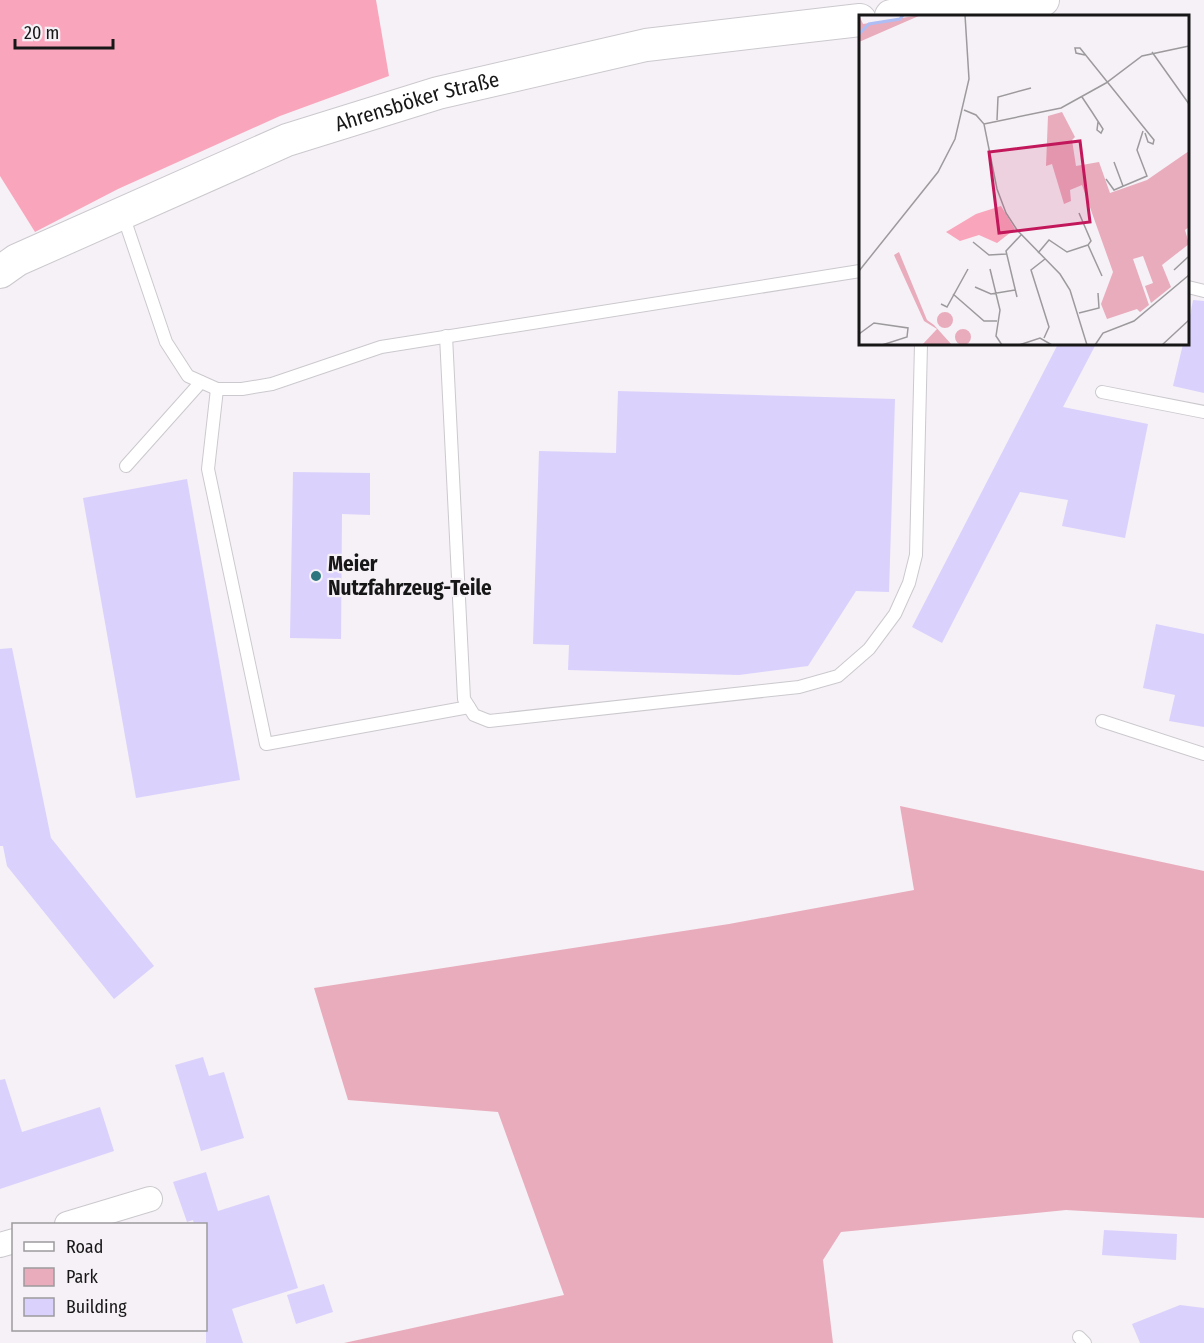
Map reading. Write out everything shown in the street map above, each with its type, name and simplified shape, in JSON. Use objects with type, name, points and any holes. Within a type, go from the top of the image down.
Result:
[{"type":"street","points":[[900,15],[1043,0]]},
{"type":"street","name":"Ahrensböker Straße","points":[[0,272],[17,260],[287,140],[438,93],[646,45],[859,20]]},
{"type":"street","points":[[69,1223],[150,1199]]},
{"type":"lane","points":[[123,213],[166,342],[188,376],[217,389],[242,389],[272,384],[381,346],[859,271]]},
{"type":"lane","points":[[1189,287],[1204,291]]},
{"type":"lane","points":[[446,336],[464,699],[474,715],[489,721],[799,687],[838,676],[869,649],[895,614],[916,555],[921,345]]},
{"type":"lane","points":[[126,466],[201,382]]},
{"type":"lane","points":[[217,389],[208,469],[266,744],[469,707]]},
{"type":"lane","points":[[1102,392],[1204,412]]},
{"type":"lane","points":[[1102,721],[1204,754]]},
{"type":"green space","points":[[900,806],[1204,871],[1204,1218],[1066,1210],[841,1232],[823,1260],[833,1343],[344,1343],[564,1295],[498,1112],[348,1100],[314,988],[729,924],[914,890]]},
{"type":"shaded area","points":[[0,0],[376,0],[389,76],[280,116],[118,189],[35,232],[0,176]]},
{"type":"building","points":[[1193,300],[1204,301],[1204,393],[1173,386],[1183,345],[1189,345],[1189,321]]},
{"type":"building","points":[[1057,345],[1095,345],[1063,407],[1148,424],[1125,538],[1062,526],[1068,500],[1020,492],[942,643],[912,627]]},
{"type":"building","points":[[618,391],[895,399],[889,592],[856,591],[808,666],[739,675],[568,670],[569,645],[533,644],[539,451],[616,453]]},
{"type":"building","name":"Meier Nutzfahrzeug-Teile","points":[[293,472],[370,473],[370,515],[342,514],[341,639],[290,638]]},
{"type":"building","points":[[187,479],[240,780],[136,798],[83,498]]},
{"type":"building","points":[[1156,624],[1204,634],[1204,727],[1169,721],[1175,695],[1143,688]]},
{"type":"building","points":[[12,648],[51,838],[154,966],[114,999],[7,866],[3,846],[0,846],[0,649]]},
{"type":"building","points":[[203,1057],[209,1076],[224,1072],[244,1138],[201,1151],[175,1065]]},
{"type":"building","points":[[5,1079],[22,1132],[100,1107],[114,1151],[0,1189],[0,1080]]},
{"type":"building","points":[[206,1172],[218,1211],[269,1195],[298,1288],[232,1309],[243,1343],[206,1343],[207,1223],[194,1223],[193,1220],[187,1222],[173,1182]]},
{"type":"building","points":[[1104,1230],[1177,1234],[1176,1260],[1102,1255]]},
{"type":"building","points":[[324,1284],[333,1312],[296,1324],[287,1295]]},
{"type":"building","points":[[1180,1305],[1204,1308],[1204,1343],[1140,1343],[1132,1324]]},
{"type":"place","name":"Meier Nutzfahrzeug-Teile","points":[[316,576]]}]
